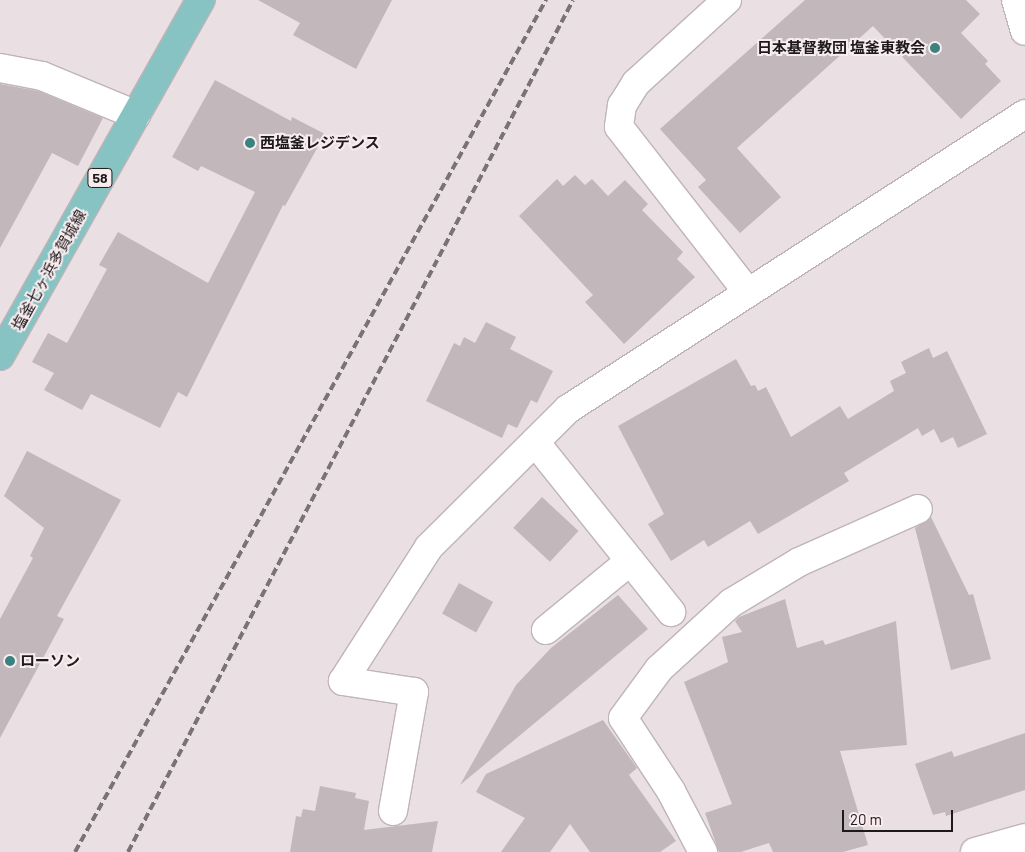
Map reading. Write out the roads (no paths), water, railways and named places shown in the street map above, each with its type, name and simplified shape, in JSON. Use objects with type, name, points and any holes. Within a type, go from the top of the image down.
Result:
[{"type":"main road","name":"塩釜七ヶ浜多賀城線","points":[[0,356],[201,0]]},
{"type":"street","points":[[727,0],[636,82],[622,105],[619,127],[748,293]]},
{"type":"street","points":[[1016,0],[1025,30]]},
{"type":"street","points":[[0,68],[42,76],[136,115]]},
{"type":"street","points":[[393,811],[414,692],[343,681],[429,547],[568,409],[1025,114]]},
{"type":"street","points":[[535,442],[671,612]]},
{"type":"street","points":[[703,852],[672,791],[623,718],[659,669],[731,604],[799,562],[918,509]]},
{"type":"street","points":[[546,630],[630,561]]},
{"type":"street","points":[[975,852],[1025,838]]},
{"type":"railway","points":[[75,852],[546,0]]},
{"type":"railway","points":[[128,852],[573,0]]},
{"type":"place","name":"日本基督教団 塩釜東教会","points":[[935,48]]},
{"type":"place","name":"西塩釜レジデンス","points":[[250,143]]},
{"type":"place","name":"ローソン","points":[[10,661]]}]
